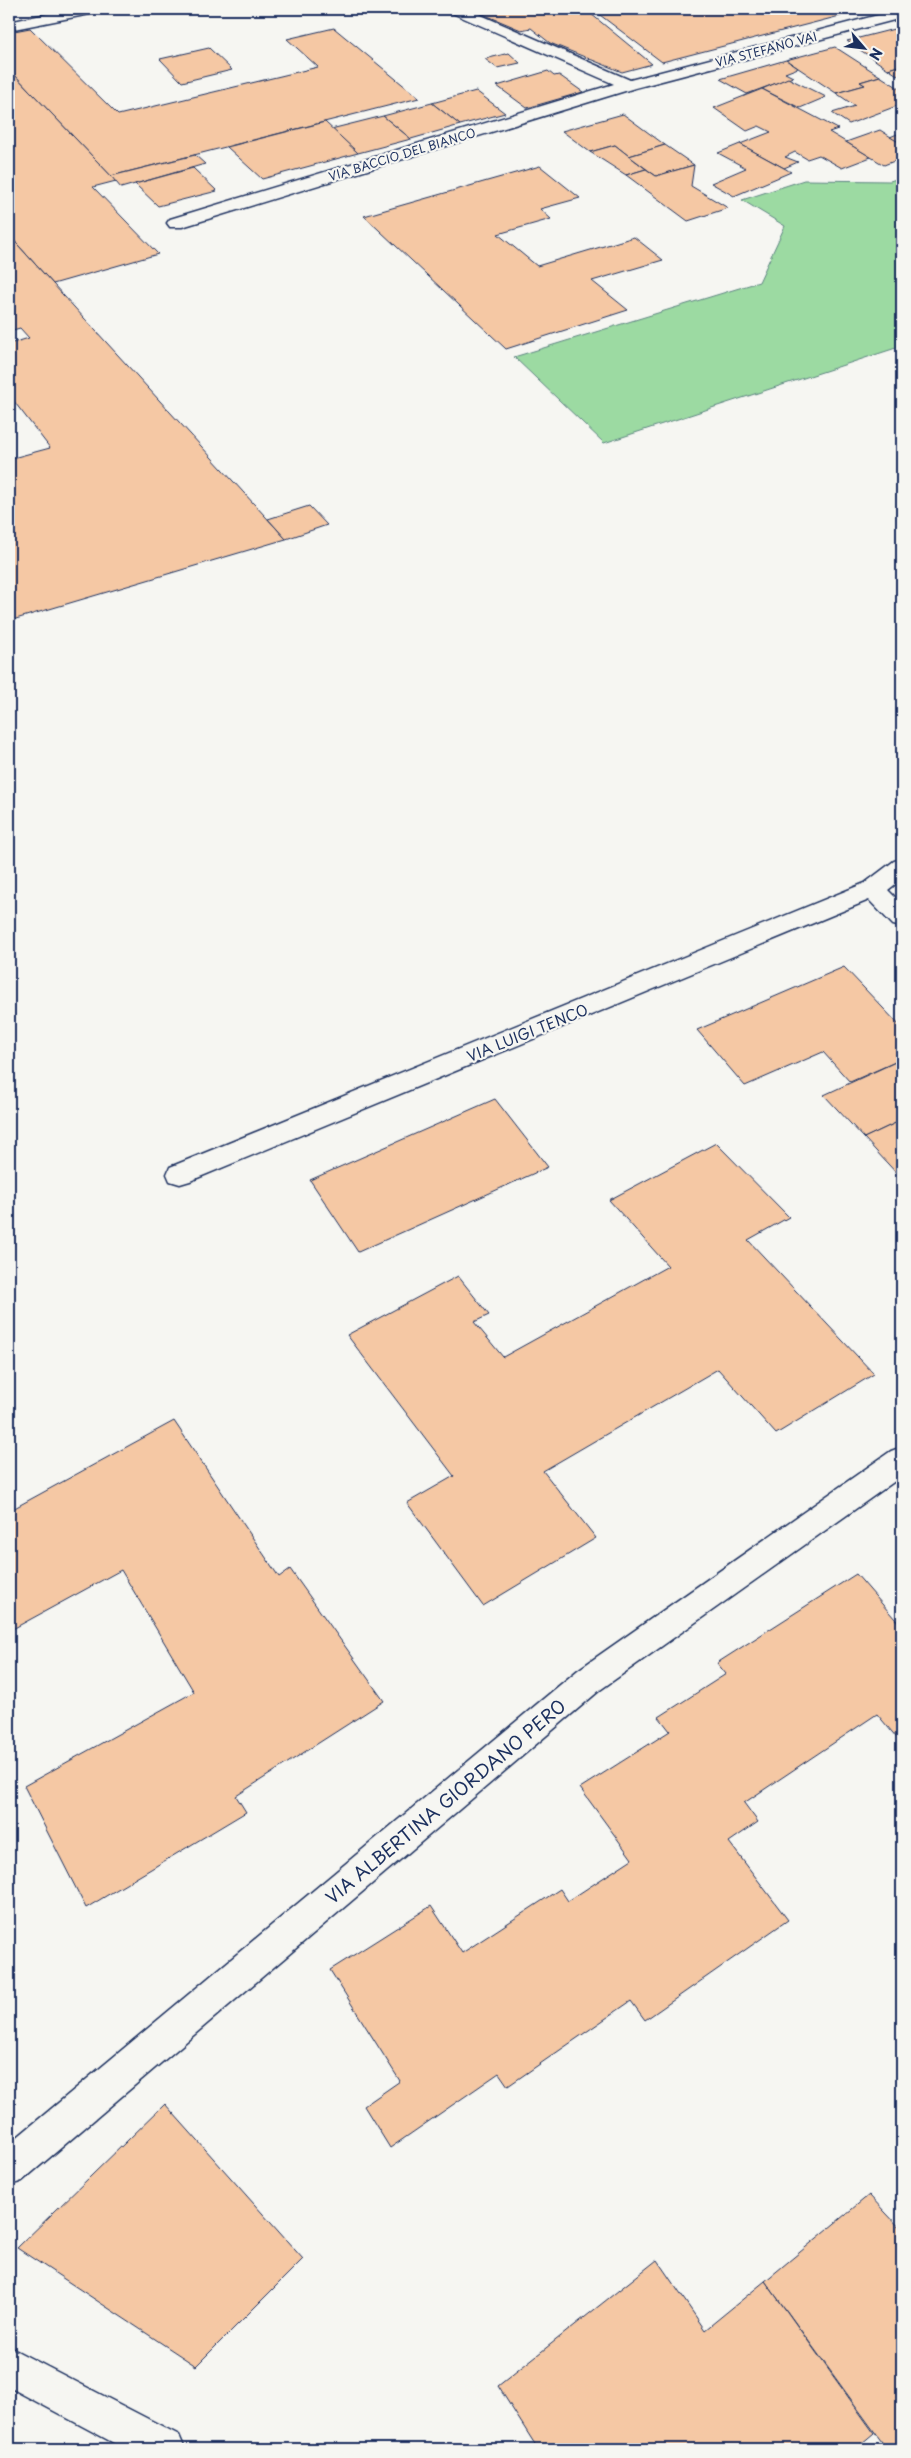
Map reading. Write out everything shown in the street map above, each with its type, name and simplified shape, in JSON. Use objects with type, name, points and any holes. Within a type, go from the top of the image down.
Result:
[{"type":"street","points":[[9,26],[90,9]]},
{"type":"street","points":[[455,9],[629,85]]},
{"type":"street","name":"VIA STEFANO VAI","points":[[629,85],[902,13]]},
{"type":"street","name":"VIA BACCIO DEL BIANCO","points":[[176,223],[629,85]]},
{"type":"street","name":"VIA LUIGI TENCO","points":[[180,1174],[873,889],[902,867]]},
{"type":"street","points":[[873,889],[902,919]]},
{"type":"street","name":"VIA ALBERTINA GIORDANO PERO","points":[[9,2168],[589,1680],[902,1460]]},
{"type":"street","points":[[9,2366],[165,2449]]},
{"type":"green space","points":[[902,177],[902,346],[604,443],[514,357],[759,282],[785,226],[742,200],[804,180],[890,181]]},
{"type":"building","points":[[471,9],[585,9],[652,64],[622,72],[550,43],[531,28],[521,30]]},
{"type":"building","points":[[592,9],[867,9],[662,62]]},
{"type":"building","points":[[902,27],[902,65],[888,69],[847,41]]},
{"type":"building","points":[[30,28],[118,115],[318,67],[287,39],[334,28],[419,98],[111,176],[9,69],[9,32]]},
{"type":"building","points":[[835,47],[880,76],[860,82],[865,85],[836,93],[786,60]]},
{"type":"building","points":[[209,48],[232,70],[182,82],[160,59]]},
{"type":"building","points":[[509,53],[520,63],[497,68],[485,59]]},
{"type":"building","points":[[786,60],[798,68],[785,73],[793,77],[747,94],[720,79]]},
{"type":"building","points":[[902,65],[902,78],[888,69]]},
{"type":"building","points":[[9,69],[116,181],[93,187],[158,254],[53,284],[9,235]]},
{"type":"building","points":[[548,71],[554,76],[559,75],[583,92],[527,108],[497,86]]},
{"type":"building","points":[[880,76],[902,90],[902,104],[849,124],[832,113],[855,106],[836,93],[865,85],[860,82]]},
{"type":"building","points":[[788,78],[826,97],[800,108],[762,89]]},
{"type":"building","points":[[762,89],[838,129],[829,132],[871,157],[842,168],[819,155],[807,159],[795,152],[785,157],[798,162],[784,168],[740,144],[771,132],[759,126],[747,131],[714,108]]},
{"type":"building","points":[[476,91],[505,113],[460,125],[432,103]]},
{"type":"building","points":[[432,103],[460,125],[411,139],[383,116]]},
{"type":"building","points":[[623,114],[665,145],[629,156],[615,145],[590,152],[562,131]]},
{"type":"building","points":[[383,116],[411,139],[358,153],[331,129]]},
{"type":"building","points":[[325,122],[358,153],[262,179],[227,147]]},
{"type":"building","points":[[880,130],[902,144],[902,158],[884,165],[846,142]]},
{"type":"building","points":[[902,132],[902,144],[890,137]]},
{"type":"building","points":[[740,144],[791,172],[734,196],[711,183],[746,168],[718,153]]},
{"type":"building","points":[[615,145],[646,169],[626,175],[590,152]]},
{"type":"building","points":[[665,145],[694,165],[656,176],[629,156]]},
{"type":"building","points":[[195,155],[205,164],[121,188],[111,176]]},
{"type":"building","points":[[694,165],[691,186],[728,208],[688,221],[626,175],[646,169],[656,176]]},
{"type":"building","points":[[540,166],[580,198],[540,209],[551,219],[498,234],[537,266],[634,237],[663,260],[592,281],[628,310],[506,349],[364,216]]},
{"type":"building","points":[[193,168],[217,191],[158,206],[135,184]]},
{"type":"building","points":[[9,235],[286,539],[9,621],[9,459],[50,448],[9,395],[9,344],[29,338],[20,328],[9,331]]},
{"type":"building","points":[[309,506],[327,525],[286,539],[268,519]]},
{"type":"building","points":[[844,967],[902,1028],[902,1059],[850,1082],[823,1052],[745,1086],[697,1030]]},
{"type":"building","points":[[902,1059],[902,1120],[864,1138],[824,1095]]},
{"type":"building","points":[[495,1099],[548,1167],[358,1252],[310,1180]]},
{"type":"building","points":[[902,1120],[902,1176],[900,1177],[864,1138]]},
{"type":"building","points":[[716,1143],[789,1217],[748,1240],[874,1374],[776,1434],[718,1369],[543,1471],[596,1538],[483,1606],[407,1503],[454,1476],[347,1335],[458,1276],[489,1315],[474,1322],[503,1357],[668,1266],[609,1200]]},
{"type":"building","points":[[174,1421],[279,1577],[290,1569],[384,1701],[236,1796],[246,1812],[86,1908],[24,1786],[194,1692],[121,1570],[9,1631],[9,1522],[12,1520],[9,1511]]},
{"type":"building","points":[[856,1574],[902,1627],[902,1744],[877,1714],[744,1803],[758,1822],[729,1842],[788,1920],[645,2020],[631,2001],[508,2086],[499,2073],[390,2148],[364,2106],[400,2081],[330,1970],[431,1906],[462,1953],[560,1889],[568,1901],[632,1859],[580,1788],[670,1731],[659,1717],[726,1674],[717,1663]]},
{"type":"building","points":[[165,2104],[303,2259],[196,2366],[17,2248]]},
{"type":"building","points":[[869,2195],[902,2230],[902,2449],[887,2449],[765,2281]]},
{"type":"building","points":[[657,2260],[705,2330],[765,2281],[874,2433],[855,2449],[538,2449],[498,2386]]}]
